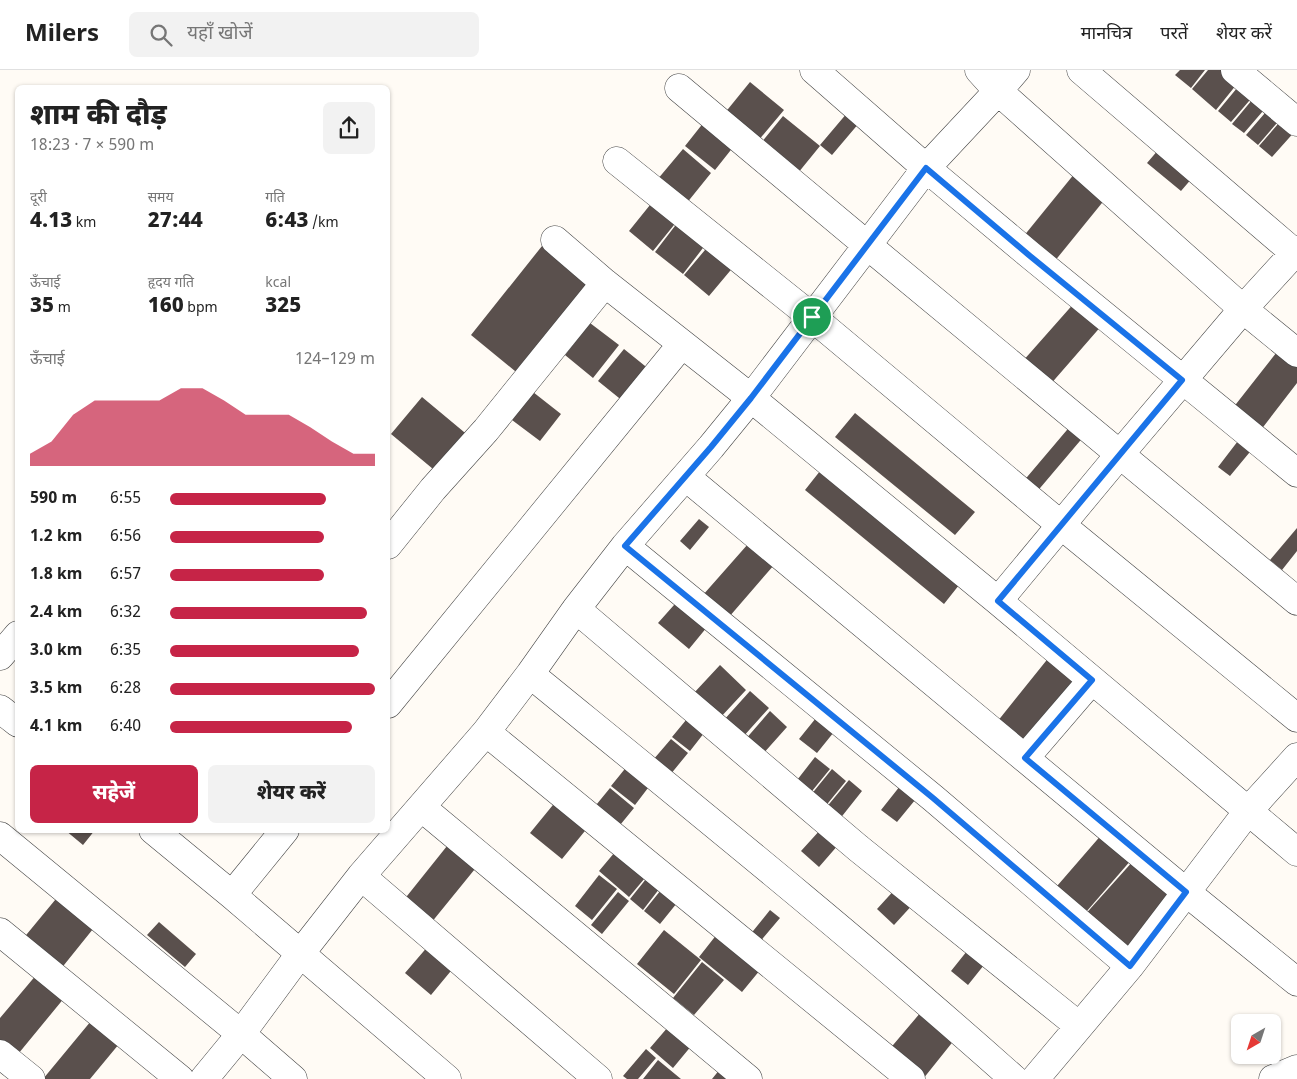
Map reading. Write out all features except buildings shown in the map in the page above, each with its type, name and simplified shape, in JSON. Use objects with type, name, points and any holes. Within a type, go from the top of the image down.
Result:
[{"type":"street","points":[[814,70],[1030,256],[1297,473]]},
{"type":"street","points":[[979,70],[998,91],[1243,309],[1297,353]]},
{"type":"street","points":[[204,1079],[241,1034],[361,876],[486,732],[576,609],[625,546],[686,477],[751,398],[926,168],[1016,70]]},
{"type":"street","points":[[998,601],[1182,380],[1243,309],[1296,253],[1081,70]]},
{"type":"street","points":[[1235,70],[1297,122]]},
{"type":"street","points":[[679,88],[867,246],[1297,600]]},
{"type":"street","points":[[617,161],[812,317],[1061,525],[1297,718]]},
{"type":"street","points":[[555,240],[605,283],[751,398],[998,601],[1297,852]]},
{"type":"street","points":[[390,542],[492,422],[605,283]]},
{"type":"street","points":[[390,702],[682,344]]},
{"type":"street","points":[[686,477],[1297,982]]},
{"type":"street","points":[[625,546],[933,798],[1130,966]]},
{"type":"street","points":[[576,609],[858,848],[1079,1026]]},
{"type":"street","points":[[0,656],[15,638]]},
{"type":"street","points":[[530,674],[726,833],[1014,1079]]},
{"type":"street","points":[[1025,758],[1092,680]]},
{"type":"street","points":[[0,709],[15,722]]},
{"type":"street","points":[[486,732],[911,1079]]},
{"type":"street","points":[[1035,1079],[1130,966],[1248,811],[1297,757]]},
{"type":"street","points":[[421,807],[748,1079]]},
{"type":"street","points":[[160,833],[447,1079]]},
{"type":"street","points":[[232,895],[283,833]]},
{"type":"street","points":[[0,836],[293,1079]]},
{"type":"street","points":[[361,876],[598,1079]]},
{"type":"street","points":[[0,932],[180,1079]]},
{"type":"street","points":[[0,1054],[31,1079]]},
{"type":"route","points":[[926,168],[1182,380],[998,601],[1092,680],[1025,758],[1186,892],[1130,966],[933,798],[625,546],[711,447],[751,398],[812,317],[926,168]]}]
